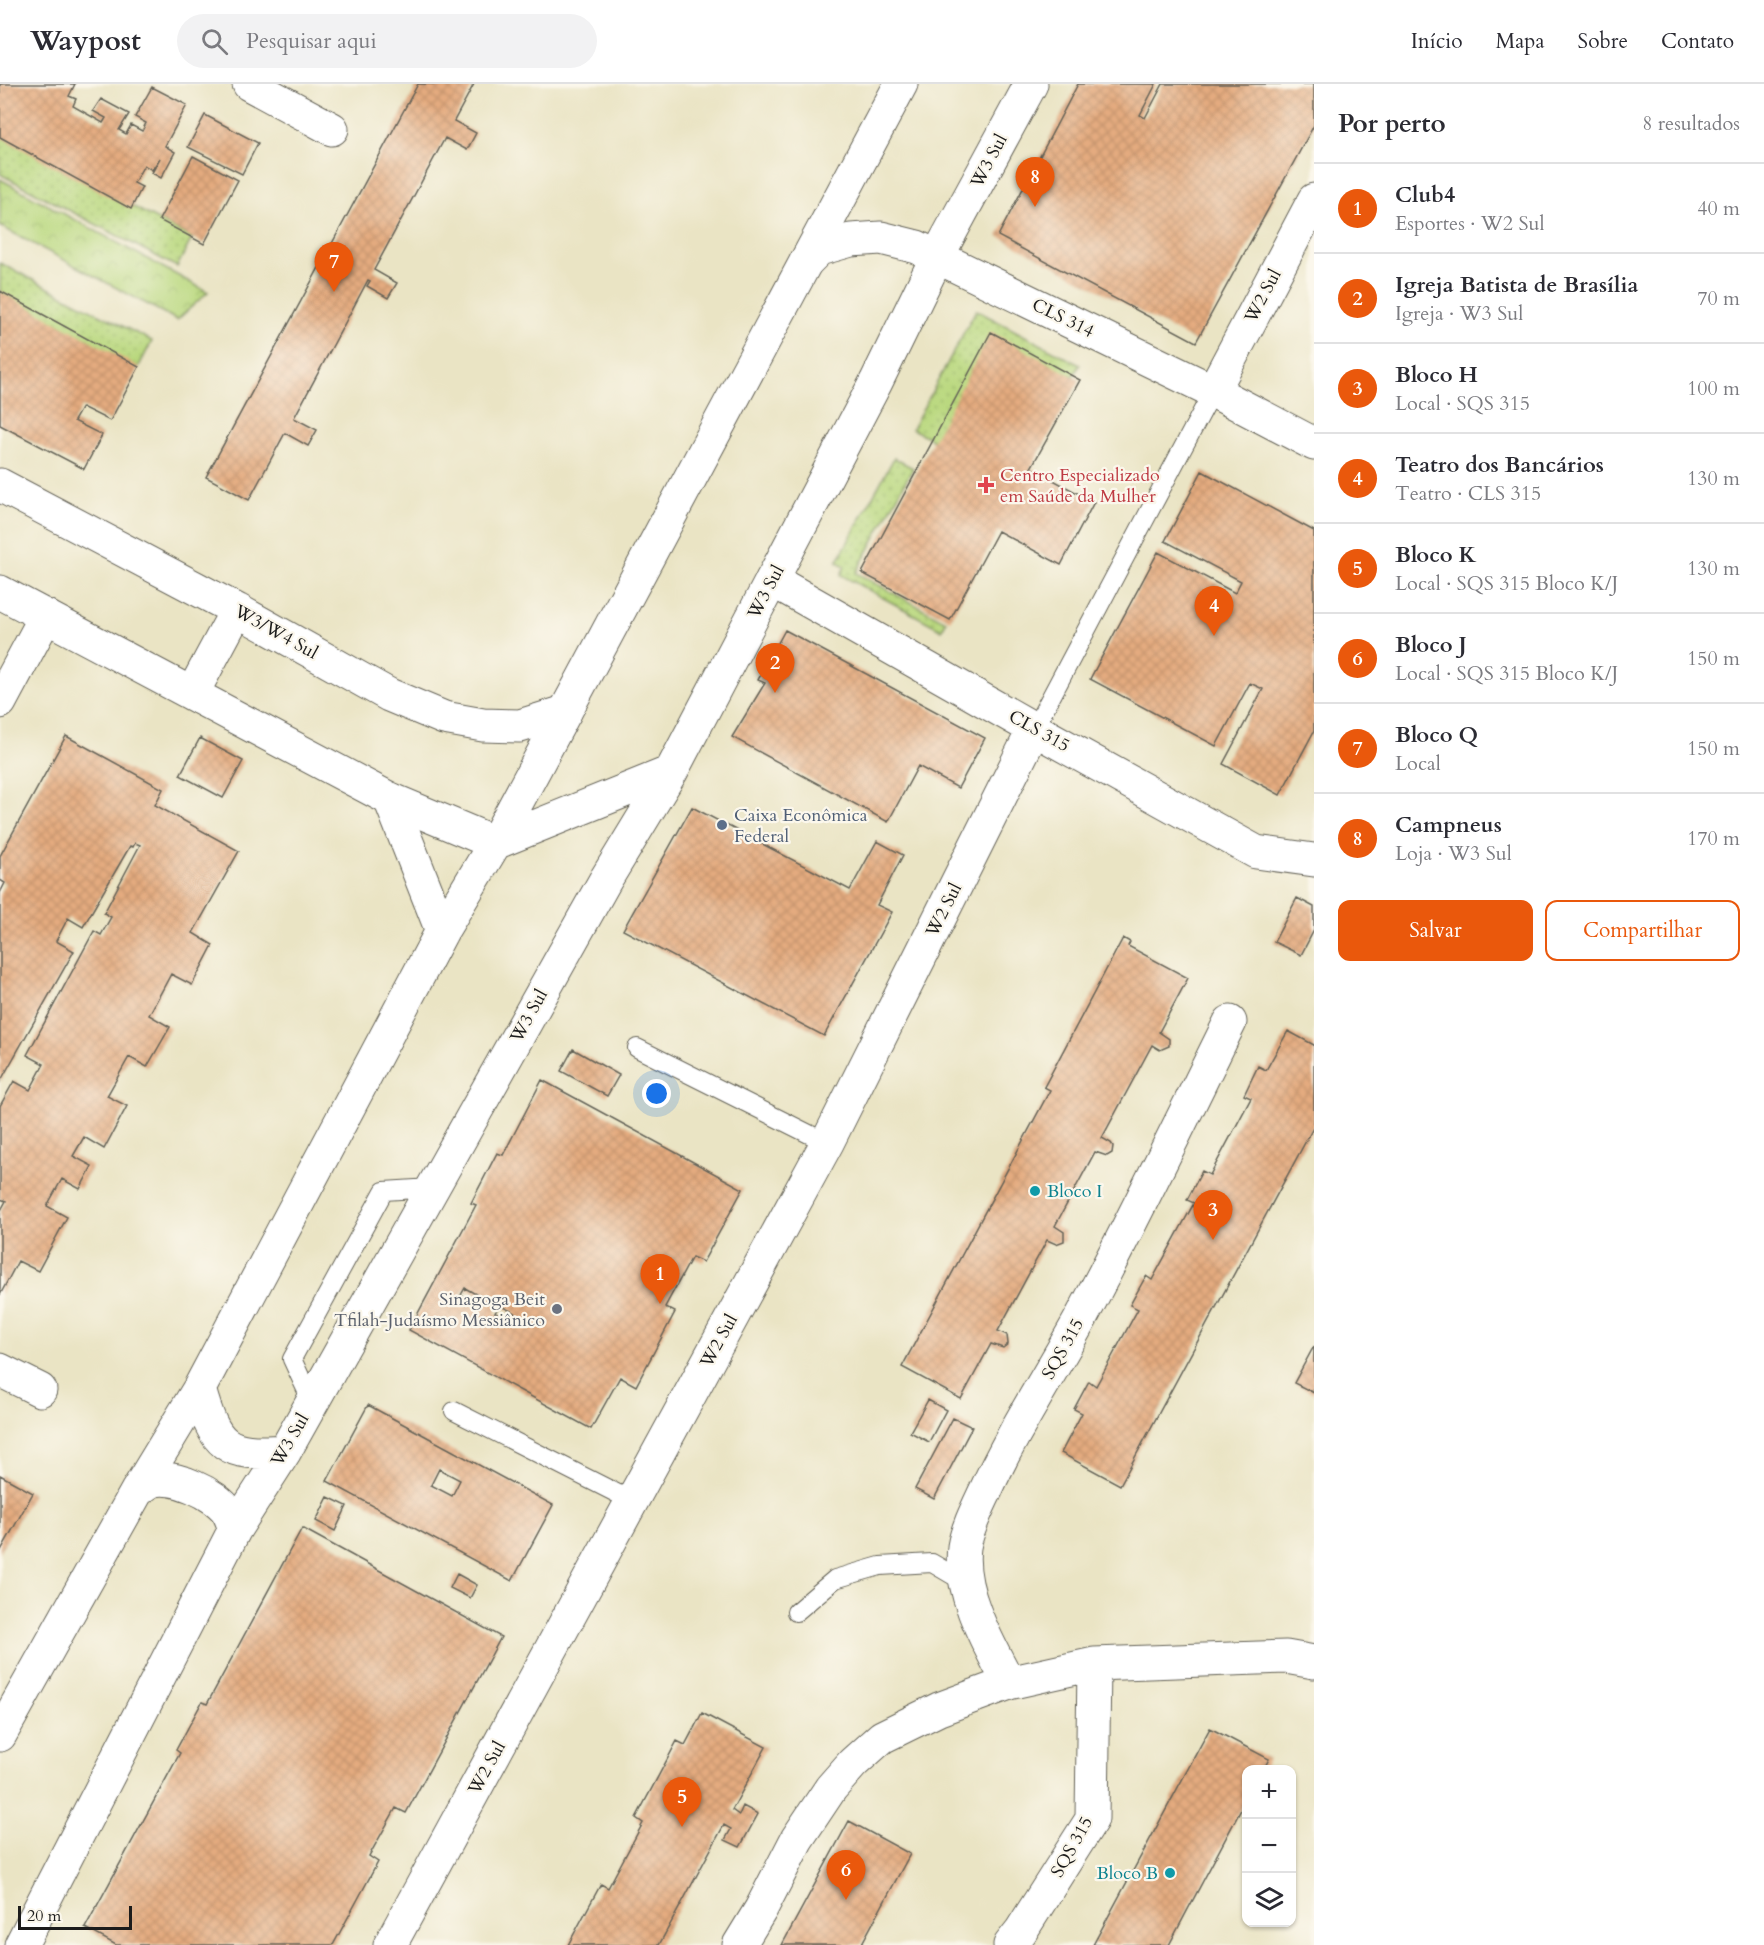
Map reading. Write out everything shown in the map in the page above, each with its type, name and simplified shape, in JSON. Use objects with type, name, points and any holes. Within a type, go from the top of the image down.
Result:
[{"type":"main road","points":[[249,84],[332,129]]},
{"type":"main road","points":[[0,1735],[137,1491],[199,1389],[442,931],[495,843],[901,84]]},
{"type":"main road","name":"W3 Sul","points":[[21,1945],[235,1529],[285,1451],[606,879],[671,772],[876,382],[937,257],[1030,84]]},
{"type":"main road","name":"W2 Sul","points":[[1213,391],[1314,201]]},
{"type":"main road","name":"CLS 314","points":[[806,262],[819,249],[851,240],[865,238],[902,242],[1213,391],[1314,444]]},
{"type":"main road","name":"W3/W4 Sul","points":[[0,485],[237,610],[389,695],[444,718],[483,725],[520,726],[565,711]]},
{"type":"main road","name":"CLS 315","points":[[772,580],[1256,852],[1314,860]]},
{"type":"main road","points":[[0,592],[390,799],[495,843],[671,772]]},
{"type":"main road","points":[[192,694],[237,610]]},
{"type":"main road","points":[[0,702],[46,616]]},
{"type":"main road","name":"W2 Sul","points":[[390,1945],[827,1143],[1034,729]]},
{"type":"main road","points":[[390,799],[442,931]]},
{"type":"main road","name":"SQS 315","points":[[1009,1683],[982,1633],[966,1583],[964,1548],[975,1513],[996,1467],[1080,1319],[1143,1201],[1230,1022]]},
{"type":"main road","points":[[0,1370],[40,1390]]},
{"type":"main road","points":[[199,1389],[208,1422],[217,1437],[227,1446],[257,1453],[285,1451]]},
{"type":"main road","points":[[137,1491],[153,1480],[164,1479],[188,1485],[220,1502],[228,1512],[235,1529]]},
{"type":"main road","points":[[739,1945],[761,1909],[797,1839],[831,1788],[853,1763],[882,1737],[939,1709],[1009,1683],[1094,1664],[1286,1657],[1314,1662]]},
{"type":"main road","name":"SQS 315","points":[[1010,1945],[1092,1819],[1094,1664]]},
{"type":"lane","points":[[1034,729],[1213,391]]},
{"type":"lane","points":[[638,1048],[827,1143]]},
{"type":"lane","points":[[454,1411],[632,1501]]},
{"type":"lane","points":[[796,1612],[835,1579],[880,1566],[932,1563],[966,1583]]},
{"type":"green space","points":[[0,136],[192,238],[177,267],[0,174]]},
{"type":"green space","points":[[0,179],[208,292],[177,320],[0,226]]},
{"type":"green space","points":[[0,263],[152,341],[138,368],[0,294]]},
{"type":"green space","points":[[976,310],[1080,365],[1073,376],[935,441],[912,429]]},
{"type":"green space","points":[[894,458],[913,468],[856,573],[946,621],[942,630],[841,575],[845,566],[837,562]]},
{"type":"building","points":[[0,84],[75,84],[69,96],[76,99],[73,106],[103,123],[106,118],[93,111],[101,99],[129,114],[119,130],[126,134],[131,125],[142,131],[146,123],[135,117],[152,87],[187,105],[165,146],[175,152],[161,178],[152,173],[160,158],[152,170],[144,165],[134,183],[142,187],[131,209],[0,137]]},
{"type":"building","points":[[418,84],[474,84],[454,121],[476,133],[467,150],[445,138],[374,270],[397,283],[388,298],[367,286],[370,281],[368,280],[294,418],[317,430],[308,446],[285,433],[249,500],[206,477]]},
{"type":"building","points":[[1078,84],[1156,84],[1140,115],[1145,118],[1163,84],[1314,84],[1314,125],[1196,342],[998,236]]},
{"type":"building","points":[[205,115],[258,143],[242,174],[188,147]]},
{"type":"building","points":[[193,156],[238,180],[204,244],[159,220]]},
{"type":"building","points":[[0,291],[139,367],[110,421],[82,407],[74,421],[102,435],[84,469],[0,425]]},
{"type":"building","name":"Centro Especializado em Saúde da Mulher","points":[[991,332],[1080,380],[1031,468],[1094,502],[1061,565],[998,531],[950,620],[862,573]]},
{"type":"building","points":[[1202,471],[1314,531],[1314,731],[1280,795],[1223,764],[1263,689],[1250,683],[1216,746],[1090,679],[1158,552],[1235,593],[1241,581],[1165,541]]},
{"type":"building","points":[[785,630],[985,738],[958,788],[918,766],[888,822],[732,737],[765,683],[758,680]]},
{"type":"building","points":[[66,736],[163,789],[155,805],[239,851],[193,933],[213,945],[192,985],[171,974],[149,1015],[170,1027],[147,1067],[129,1057],[107,1096],[127,1106],[104,1149],[84,1137],[73,1156],[92,1166],[80,1189],[62,1179],[47,1206],[67,1217],[38,1271],[18,1261],[0,1295],[0,1212],[6,1201],[0,1199],[0,1106],[14,1081],[30,1090],[44,1064],[27,1055],[94,931],[101,935],[111,917],[104,913],[140,845],[135,843],[133,847],[130,846],[83,927],[68,918],[56,941],[74,951],[0,1082],[0,893],[5,883],[0,880],[0,856]]},
{"type":"building","points":[[200,738],[243,761],[223,798],[180,775]]},
{"type":"building","points":[[692,807],[850,890],[877,841],[903,855],[877,905],[892,912],[824,1036],[623,930]]},
{"type":"building","points":[[1297,898],[1314,907],[1314,930],[1301,955],[1274,942]]},
{"type":"building","name":"Bloco I","points":[[1123,938],[1130,942],[1128,946],[1188,978],[1159,1032],[1169,1039],[1169,1046],[1160,1050],[1152,1045],[1102,1138],[1113,1146],[1112,1153],[1107,1156],[1095,1152],[1055,1226],[1064,1232],[1064,1241],[1056,1244],[1047,1240],[998,1331],[1007,1335],[1008,1344],[1003,1348],[991,1344],[961,1399],[902,1367],[1050,1090],[1044,1087]]},
{"type":"building","points":[[1288,1031],[1314,1045],[1314,1126],[1120,1485],[1061,1453],[1082,1413],[1074,1409],[1089,1381],[1096,1386],[1138,1309],[1130,1305],[1146,1276],[1152,1280],[1194,1203],[1187,1200],[1202,1171],[1210,1175],[1251,1098],[1244,1095],[1258,1066],[1266,1070]]},
{"type":"building","points":[[573,1049],[619,1075],[607,1096],[561,1071]]},
{"type":"building","points":[[542,1080],[743,1189],[703,1262],[692,1257],[665,1307],[675,1312],[636,1386],[620,1377],[591,1429],[409,1330],[476,1205],[471,1203],[497,1153],[503,1155]],"holes":[[[465,1288],[481,1297],[477,1303],[461,1295]],[[499,1305],[515,1313],[511,1321],[495,1313]]]},
{"type":"building","points":[[1314,1346],[1314,1393],[1294,1383]]},
{"type":"building","points":[[928,1400],[946,1410],[929,1442],[910,1432]]},
{"type":"building","points":[[368,1405],[553,1505],[512,1581],[327,1481]],"holes":[[[439,1469],[460,1480],[452,1496],[431,1485]]]},
{"type":"building","points":[[953,1418],[972,1427],[934,1499],[915,1489]]},
{"type":"building","points":[[0,1475],[33,1493],[0,1552]]},
{"type":"building","points":[[328,1497],[347,1506],[335,1531],[316,1521]]},
{"type":"building","points":[[302,1528],[501,1637],[406,1813],[396,1808],[369,1856],[378,1862],[333,1945],[116,1945],[85,1928],[180,1753],[176,1750],[202,1702],[207,1704]]},
{"type":"building","points":[[457,1574],[477,1585],[470,1598],[450,1588]]},
{"type":"building","points":[[702,1713],[766,1747],[732,1810],[739,1815],[743,1806],[758,1814],[740,1847],[725,1840],[731,1829],[724,1825],[659,1945],[568,1945],[601,1884],[608,1888],[643,1823],[636,1818],[677,1741],[685,1745]]},
{"type":"building","name":"Bloco B","points":[[1210,1728],[1269,1759],[1266,1765],[1242,1765],[1242,1808],[1169,1945],[1093,1945]]},
{"type":"building","points":[[849,1821],[910,1854],[861,1945],[782,1945]]},
{"type":"place","name":"Campneus","points":[[1035,207]]},
{"type":"place","name":"Bloco Q","points":[[334,292]]},
{"type":"place","name":"Centro Especializado em Saúde da Mulher","points":[[986,485]]},
{"type":"place","name":"Teatro dos Bancários","points":[[1214,636]]},
{"type":"place","name":"Igreja Batista de Brasília","points":[[775,693]]},
{"type":"place","name":"Caixa Econômica Federal","points":[[722,825]]},
{"type":"place","name":"Bloco I","points":[[1035,1191]]},
{"type":"place","name":"Bloco H","points":[[1213,1240]]},
{"type":"place","name":"Club4","points":[[660,1304]]},
{"type":"place","name":"Sinagoga Beit Tfilah-Judaísmo Messiânico","points":[[557,1309]]},
{"type":"place","name":"Bloco K","points":[[682,1827]]},
{"type":"place","name":"Bloco B","points":[[1170,1873]]},
{"type":"place","name":"Bloco J","points":[[846,1900]]}]
